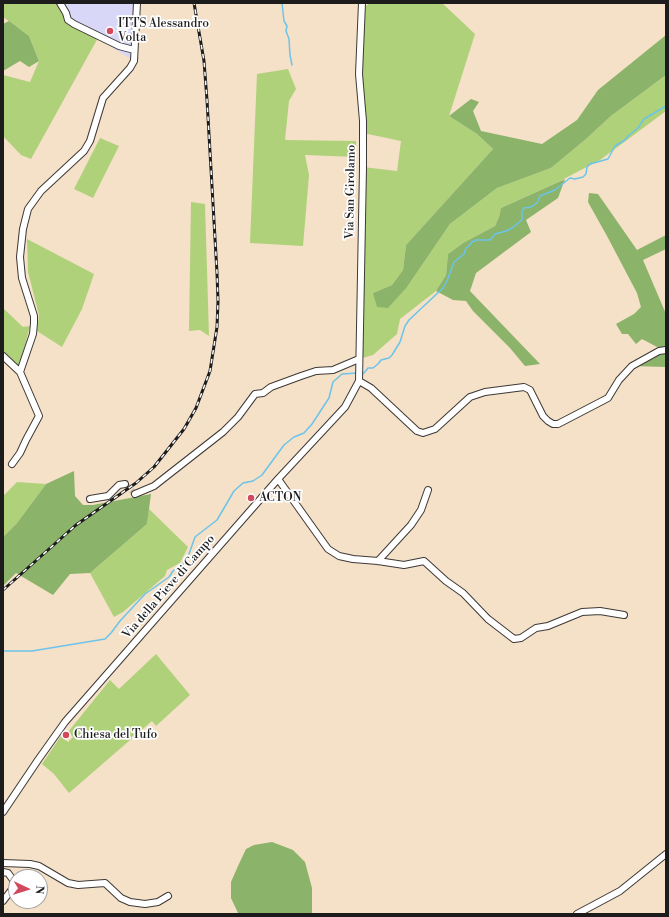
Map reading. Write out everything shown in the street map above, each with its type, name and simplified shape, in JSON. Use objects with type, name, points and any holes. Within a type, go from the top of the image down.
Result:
[{"type":"street","points":[[60,3],[68,20],[74,24],[119,46],[134,50]]},
{"type":"street","points":[[20,372],[33,334],[34,323],[34,316],[22,278],[20,257],[23,229],[28,209],[41,191],[84,151],[90,141],[103,98],[130,68],[134,61],[137,3]]},
{"type":"street","name":"Via San Girolamo","points":[[359,382],[363,121],[359,74],[362,3]]},
{"type":"street","points":[[359,382],[371,388],[417,431],[424,433],[435,429],[470,397],[485,392],[524,386],[530,390],[543,416],[548,422],[558,424],[608,398],[619,380],[632,366],[659,351],[666,350]]},
{"type":"street","points":[[3,356],[20,372],[40,416],[28,435],[20,453],[12,464]]},
{"type":"street","points":[[135,494],[154,486],[223,432],[238,417],[255,394],[263,393],[271,387],[316,371],[333,370],[359,362]]},
{"type":"street","name":"Via della Pieve di Campo","points":[[3,812],[65,722],[278,479],[344,407],[359,382]]},
{"type":"street","points":[[278,479],[328,549],[339,556],[353,559],[378,560],[404,564],[424,561],[446,581],[463,593],[488,619],[514,639],[522,638],[536,628],[548,626],[582,612],[600,611],[624,615]]},
{"type":"street","points":[[90,499],[108,496],[120,484],[125,484]]},
{"type":"street","points":[[378,560],[411,525],[421,510],[428,490]]},
{"type":"street","points":[[577,914],[620,891],[666,854]]},
{"type":"street","points":[[3,863],[30,864],[39,866],[68,883],[78,885],[105,883],[121,898],[130,902],[145,904],[158,902],[168,896]]},
{"type":"street","points":[[3,872],[8,873],[13,880],[13,888],[3,901]]},
{"type":"shaded area","name":"ITTS Alessandro Volta","points":[[58,3],[135,3],[134,61],[68,20]]},
{"type":"green space","points":[[3,3],[58,3],[68,20],[99,36],[31,159],[21,155],[3,136],[3,75],[30,82],[39,61],[29,36],[3,17]]},
{"type":"green space","points":[[370,3],[442,3],[475,34],[449,116],[477,134],[493,149],[406,245],[403,270],[392,285],[373,293],[407,287],[450,224],[497,188],[551,168],[611,116],[666,75],[666,111],[600,160],[558,182],[501,208],[495,226],[463,243],[448,254],[446,275],[436,291],[400,319],[397,334],[373,355],[359,359],[363,167],[397,171],[401,141],[363,133],[359,74],[361,28],[366,6]]},
{"type":"green space","points":[[9,21],[29,36],[39,61],[29,67],[20,61],[3,71],[3,24]]},
{"type":"green space","points":[[666,35],[666,75],[611,116],[551,168],[497,188],[450,224],[407,287],[388,308],[377,307],[373,293],[392,285],[403,270],[406,245],[493,149],[477,134],[449,116],[471,99],[479,102],[473,111],[481,131],[542,144],[577,120],[598,90]]},
{"type":"green space","points":[[288,69],[296,89],[289,101],[285,140],[356,141],[356,157],[305,155],[309,175],[303,246],[250,243],[257,74]]},
{"type":"green space","points":[[100,138],[119,146],[93,198],[74,189]]},
{"type":"green space","points":[[565,179],[558,198],[526,220],[531,232],[476,273],[470,291],[540,364],[525,366],[510,348],[473,311],[466,301],[453,300],[436,291],[446,275],[448,254],[463,243],[495,226],[501,208]]},
{"type":"green space","points":[[589,193],[598,194],[637,250],[666,235],[666,249],[643,260],[666,314],[666,367],[632,366],[659,351],[659,348],[642,339],[636,344],[628,334],[622,334],[616,324],[634,314],[641,307],[637,293],[588,202]]},
{"type":"green space","points":[[191,202],[205,204],[209,336],[200,330],[189,331]]},
{"type":"green space","points":[[27,239],[94,274],[82,309],[62,347],[37,331],[39,315],[28,272]]},
{"type":"green space","points":[[3,308],[23,327],[30,326],[19,367],[3,354]]},
{"type":"green space","points":[[74,471],[75,496],[83,505],[93,505],[151,494],[147,524],[90,573],[70,574],[53,595],[16,573],[3,586],[3,537],[17,523],[46,484]]},
{"type":"green space","points":[[17,482],[46,484],[17,523],[3,537],[3,496]]},
{"type":"green space","points":[[149,509],[188,547],[180,563],[167,570],[165,576],[123,612],[114,617],[90,573],[147,524]]},
{"type":"green space","points":[[156,654],[190,695],[156,726],[152,721],[69,793],[54,774],[42,764],[61,736],[68,742],[73,737],[68,732],[110,680],[119,689]]},
{"type":"green space","points":[[272,842],[293,850],[305,862],[312,888],[312,914],[238,913],[231,898],[231,882],[246,849],[254,845]]},
{"type":"waterway","points":[[282,3],[284,21],[287,26],[286,31],[289,39],[292,65]]},
{"type":"waterway","points":[[362,374],[368,368],[373,368],[381,360],[389,358],[392,355],[400,342],[405,326],[409,320],[443,288],[454,262],[464,254],[466,248],[472,242],[476,240],[490,240],[495,234],[512,228],[522,220],[522,212],[524,208],[531,207],[537,203],[540,196],[555,190],[570,178],[575,179],[583,177],[586,174],[587,167],[590,164],[608,159],[615,146],[625,140],[638,128],[644,119],[666,106]]},
{"type":"waterway","points":[[3,651],[32,651],[105,639],[145,594],[169,577],[173,571],[183,564],[189,554],[195,537],[217,520],[234,491],[243,483],[253,481],[262,475],[284,445],[294,437],[304,433],[312,424],[329,398],[333,382],[342,374],[358,373]]},
{"type":"tunnel","points":[[125,484],[135,494]]},
{"type":"railway","points":[[3,590],[76,525],[136,483],[154,467],[184,429],[196,408],[210,371],[217,327],[217,273],[204,61],[194,3]]},
{"type":"place","name":"ITTS Alessandro Volta","points":[[110,31]]},
{"type":"place","name":"ACTON","points":[[251,498]]},
{"type":"place","name":"Chiesa del Tufo","points":[[66,735]]}]
